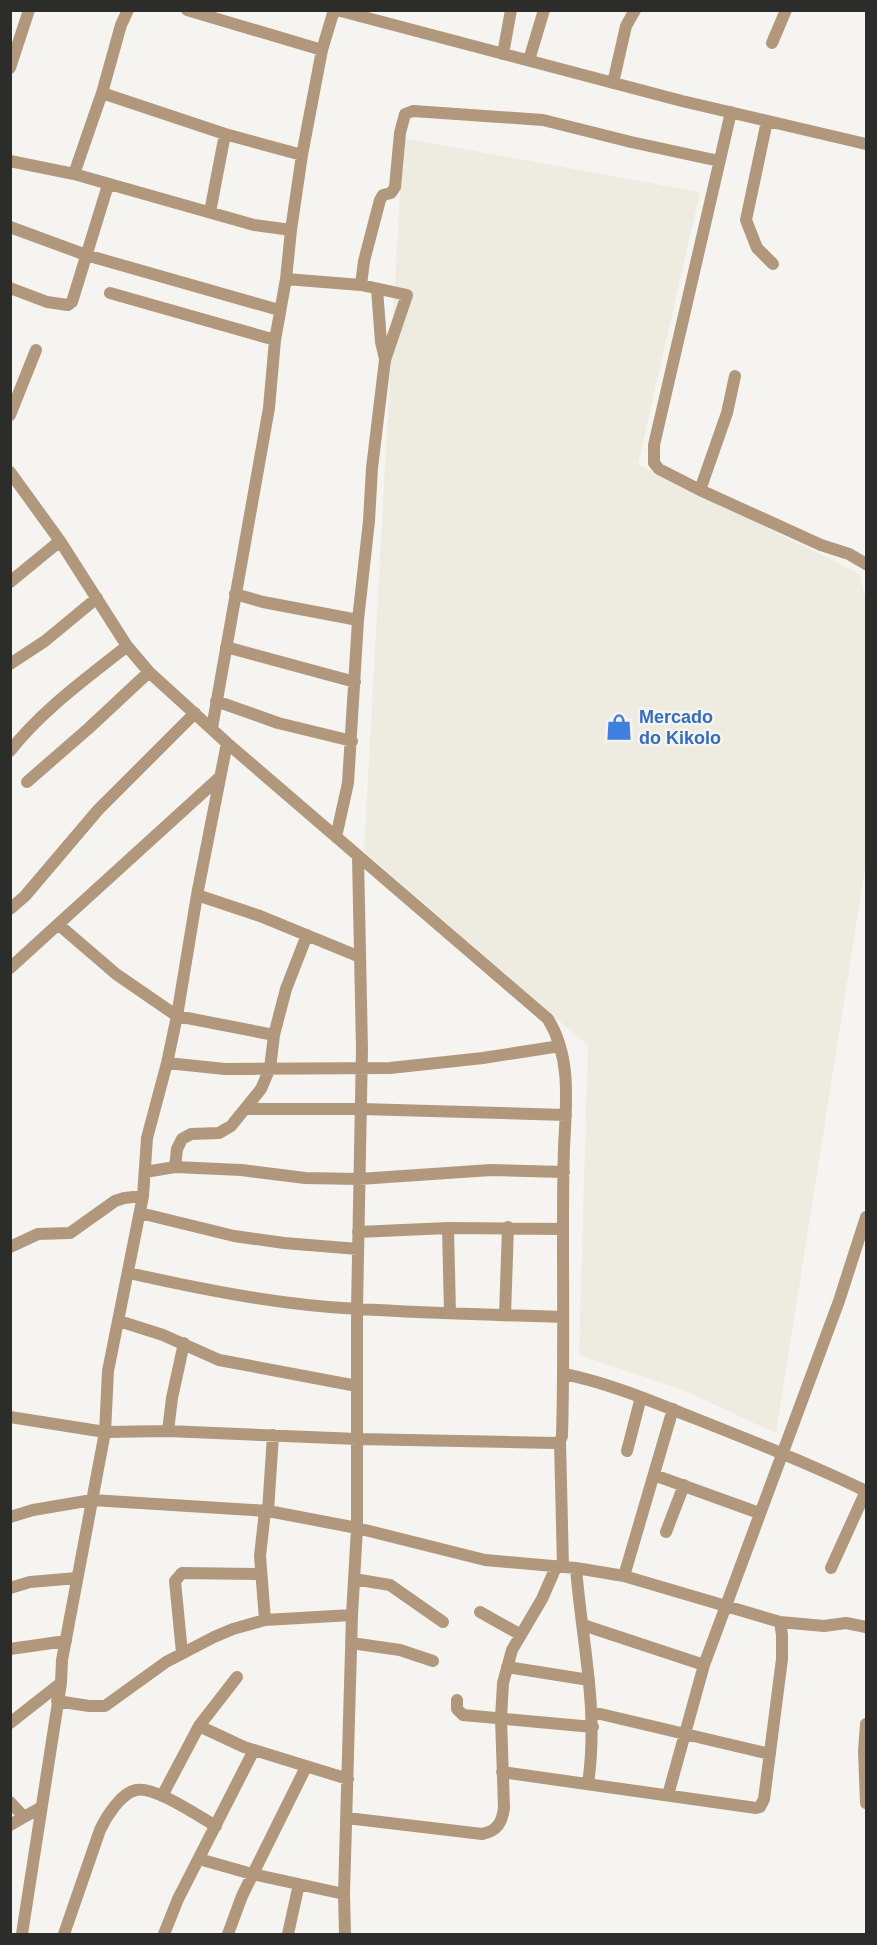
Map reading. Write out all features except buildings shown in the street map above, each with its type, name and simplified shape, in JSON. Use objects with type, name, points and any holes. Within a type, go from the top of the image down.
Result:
[{"type":"street","points":[[10,68],[29,10]]},
{"type":"street","points":[[74,174],[102,93],[121,25],[128,10]]},
{"type":"street","points":[[187,10],[322,50]]},
{"type":"street","points":[[212,728],[270,408],[275,340],[286,279],[302,155],[322,50],[335,10],[613,83],[867,144]]},
{"type":"street","points":[[503,54],[511,10]]},
{"type":"street","points":[[529,60],[544,10]]},
{"type":"street","points":[[613,83],[626,26],[635,10]]},
{"type":"street","points":[[772,43],[786,10]]},
{"type":"street","points":[[102,93],[225,134],[302,155]]},
{"type":"street","points":[[361,285],[364,261],[380,200],[383,195],[391,193],[395,187],[400,133],[405,114],[414,111],[543,120],[719,161]]},
{"type":"street","points":[[731,112],[653,451],[654,463],[660,469],[700,490],[849,554],[867,564]]},
{"type":"street","points":[[767,120],[746,220],[757,248],[773,264]]},
{"type":"street","points":[[210,212],[225,134]]},
{"type":"street","points":[[10,161],[74,174],[254,225],[291,230]]},
{"type":"street","points":[[10,288],[47,302],[68,306],[72,302],[108,185]]},
{"type":"street","points":[[10,227],[86,255],[279,310]]},
{"type":"street","points":[[286,279],[361,285],[407,295],[386,360],[372,468],[369,521],[358,620],[348,783],[336,837]]},
{"type":"street","points":[[377,289],[380,333],[386,360]]},
{"type":"street","points":[[110,293],[275,340]]},
{"type":"street","points":[[10,415],[36,350]]},
{"type":"street","points":[[700,490],[727,413],[735,376]]},
{"type":"street","points":[[12,481],[60,541],[127,646],[149,672],[358,857],[548,1019],[556,1032],[560,1046],[565,1071],[566,1115],[560,1567],[512,1650],[503,1683],[501,1719],[503,1819],[492,1832],[482,1834],[347,1818]]},
{"type":"street","points":[[10,582],[60,541]]},
{"type":"street","points":[[236,594],[263,602],[358,620]]},
{"type":"street","points":[[10,664],[45,641],[97,598]]},
{"type":"street","points":[[10,751],[52,706],[127,646]]},
{"type":"street","points":[[226,647],[355,682]]},
{"type":"street","points":[[27,782],[81,736],[149,672]]},
{"type":"street","points":[[216,701],[278,723],[352,741]]},
{"type":"street","points":[[10,909],[25,896],[98,810],[195,713]]},
{"type":"street","points":[[22,1935],[66,1641],[105,1432],[108,1371],[143,1196],[147,1138],[177,1016],[197,895],[227,743]]},
{"type":"street","points":[[10,968],[220,777]]},
{"type":"street","points":[[345,1935],[344,1894],[351,1643],[357,1528],[357,1309],[361,1067],[358,857]]},
{"type":"street","points":[[197,895],[260,916],[360,957]]},
{"type":"street","points":[[59,925],[116,975],[177,1016],[274,1035]]},
{"type":"street","points":[[175,1167],[177,1149],[182,1138],[191,1134],[219,1133],[231,1126],[261,1089],[270,1068],[274,1035],[285,989],[307,935]]},
{"type":"street","points":[[167,1063],[225,1069],[390,1068],[560,1046]]},
{"type":"street","points":[[246,1109],[360,1109],[566,1115]]},
{"type":"street","points":[[145,1172],[175,1167],[241,1170],[304,1178],[359,1179],[491,1170],[564,1172]]},
{"type":"street","points":[[10,1247],[38,1234],[70,1233],[115,1201],[143,1196]]},
{"type":"street","points":[[140,1213],[234,1236],[358,1249]]},
{"type":"street","points":[[668,1795],[704,1665],[839,1301],[867,1217]]},
{"type":"street","points":[[358,1232],[508,1227],[563,1229]]},
{"type":"street","points":[[505,1315],[508,1227]]},
{"type":"street","points":[[448,1228],[450,1313]]},
{"type":"street","points":[[129,1273],[193,1287],[283,1302],[357,1309],[563,1317]]},
{"type":"street","points":[[119,1321],[184,1343],[210,1357],[229,1363],[357,1386]]},
{"type":"street","points":[[168,1431],[172,1398],[184,1343]]},
{"type":"street","points":[[564,1374],[599,1381],[673,1409],[783,1452],[866,1491],[831,1568]]},
{"type":"street","points":[[627,1451],[641,1397]]},
{"type":"street","points":[[624,1576],[673,1409]]},
{"type":"street","points":[[10,1417],[105,1432],[168,1431],[357,1439],[555,1443],[560,1441]]},
{"type":"street","points":[[265,1620],[260,1574],[273,1435]]},
{"type":"street","points":[[654,1475],[759,1513]]},
{"type":"street","points":[[666,1532],[684,1485]]},
{"type":"street","points":[[10,1517],[33,1510],[92,1500],[266,1511],[357,1528],[485,1560],[576,1568],[624,1576],[780,1622],[824,1626],[846,1623],[867,1627]]},
{"type":"street","points":[[576,1568],[590,1680],[593,1727],[588,1784]]},
{"type":"street","points":[[182,1653],[175,1581],[177,1577],[182,1573],[260,1574]]},
{"type":"street","points":[[10,1588],[30,1582],[77,1578]]},
{"type":"street","points":[[354,1579],[390,1585],[443,1622]]},
{"type":"street","points":[[480,1611],[521,1635]]},
{"type":"street","points":[[57,1701],[105,1706],[166,1662],[233,1629],[265,1620],[352,1616]]},
{"type":"street","points":[[502,1772],[760,1807],[764,1798],[782,1659],[780,1622]]},
{"type":"street","points":[[583,1624],[704,1665]]},
{"type":"street","points":[[10,1649],[66,1641]]},
{"type":"street","points":[[351,1643],[400,1650],[433,1661]]},
{"type":"street","points":[[507,1667],[590,1680]]},
{"type":"street","points":[[162,1796],[199,1726],[237,1677]]},
{"type":"street","points":[[10,1723],[61,1683]]},
{"type":"street","points":[[457,1700],[457,1709],[463,1715],[593,1727]]},
{"type":"street","points":[[592,1712],[770,1754]]},
{"type":"street","points":[[867,1724],[864,1751],[867,1803]]},
{"type":"street","points":[[199,1726],[221,1738],[254,1750],[348,1779]]},
{"type":"street","points":[[164,1935],[178,1899],[254,1750]]},
{"type":"street","points":[[228,1935],[252,1874],[306,1767]]},
{"type":"street","points":[[64,1935],[90,1854],[104,1822],[126,1794],[133,1790],[147,1789],[216,1826]]},
{"type":"street","points":[[10,1802],[24,1817]]},
{"type":"street","points":[[10,1825],[40,1808]]},
{"type":"street","points":[[199,1859],[252,1874],[344,1894]]},
{"type":"street","points":[[288,1935],[298,1884]]},
{"type":"shaded area","name":"Mercado do Kikolo","points":[[403,138],[700,192],[638,464],[860,574],[866,603],[866,862],[776,1433],[683,1390],[579,1355],[588,1046],[364,851]]},
{"type":"place","name":"Mercado do Kikolo","points":[[619,727]]}]
